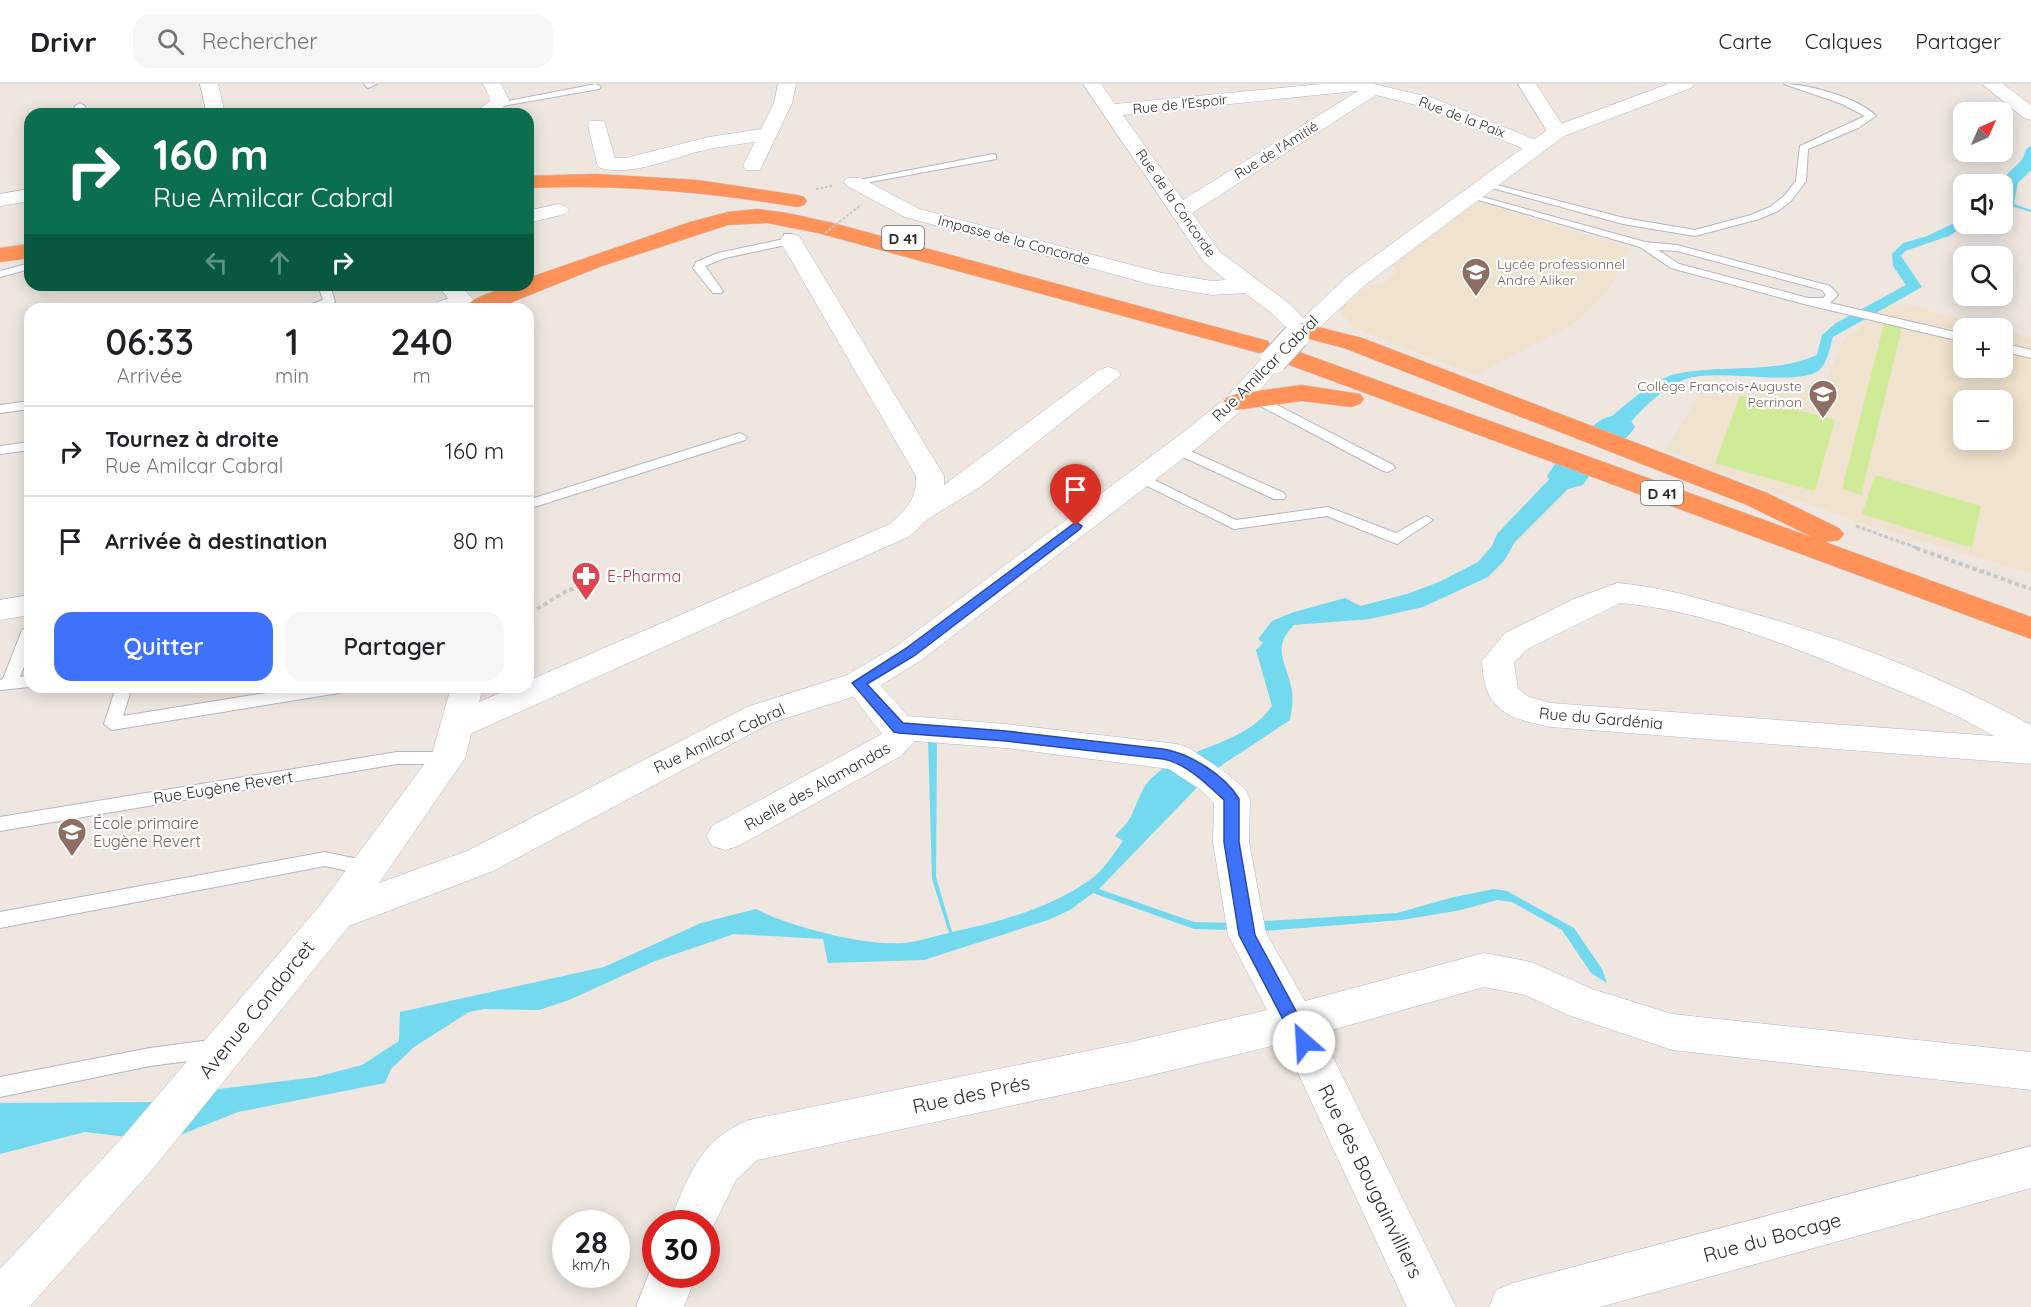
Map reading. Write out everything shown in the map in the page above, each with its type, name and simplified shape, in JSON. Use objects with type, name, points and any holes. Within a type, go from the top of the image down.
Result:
[{"type":"highway","points":[[534,170],[702,179],[737,184],[800,201]]},
{"type":"highway","name":"D 41","points":[[534,182],[666,182],[737,190],[861,211]]},
{"type":"highway","name":"D 41","points":[[534,191],[606,188],[731,199],[812,214],[1064,282],[1282,348],[2031,608]]},
{"type":"highway","points":[[534,282],[711,223],[747,216],[763,216],[825,228],[1282,348],[1353,343]]},
{"type":"highway","name":"D 41","points":[[884,222],[1058,268],[1195,310],[1282,348],[2031,628]]},
{"type":"highway","points":[[0,245],[24,243]]},
{"type":"highway","points":[[0,255],[24,252]]},
{"type":"highway","points":[[462,303],[504,291]]},
{"type":"highway","points":[[1320,312],[1337,333],[1353,343],[1757,499],[1851,544]]},
{"type":"highway","points":[[1282,348],[1351,399]]},
{"type":"highway","points":[[1246,400],[1302,393],[1351,399],[1462,432],[1622,489],[1888,576]]},
{"type":"highway","points":[[1936,593],[2031,634]]},
{"type":"street","points":[[209,84],[215,108]]},
{"type":"street","points":[[491,108],[500,96],[492,84]]},
{"type":"street","points":[[753,166],[766,134],[783,103],[787,84]]},
{"type":"street","name":"Rue de la Concorde","points":[[1092,84],[1212,257],[1232,275],[1274,300],[1291,315],[1282,348]]},
{"type":"street","points":[[1527,84],[1557,132]]},
{"type":"street","name":"Rue Amilcar Cabral","points":[[335,915],[480,861],[759,715],[859,683],[909,652],[1177,449],[1246,400],[1282,348],[1320,312],[1357,280],[1536,147],[1557,132],[1685,84]]},
{"type":"street","points":[[1991,84],[2031,114]]},
{"type":"street","name":"Rue de l'Espoir","points":[[1112,111],[1360,86]]},
{"type":"street","name":"Rue de la Paix","points":[[1360,86],[1426,102],[1536,147]]},
{"type":"street","name":"Rue de l'Amitié","points":[[1181,211],[1360,86]]},
{"type":"street","points":[[597,125],[607,164],[626,164],[709,143],[766,134]]},
{"type":"street","name":"Impasse de la Concorde","points":[[854,182],[912,213],[1161,280],[1212,288],[1249,286]]},
{"type":"street","points":[[0,200],[24,196]]},
{"type":"street","points":[[534,216],[558,210]]},
{"type":"street","points":[[789,239],[930,476],[931,483],[922,512]]},
{"type":"street","points":[[436,291],[452,303]]},
{"type":"street","points":[[453,741],[900,530],[922,512],[970,481],[1108,375]]},
{"type":"street","name":"Rue du Gardénia","points":[[2031,741],[1971,707],[1790,634],[1652,596],[1617,592],[1516,641],[1498,661],[1498,684],[1503,696],[1523,709],[1551,715],[2031,751]]},
{"type":"street","points":[[0,610],[24,606]]},
{"type":"street","name":"Ruelle des Alamandas","points":[[725,836],[889,747],[899,739],[899,728],[859,683]]},
{"type":"street","name":"Avenue Condorcet","points":[[0,1304],[136,1155],[335,915],[453,741],[465,693]]},
{"type":"street","name":"Ruelle des Alamandas","points":[[899,728],[1006,736],[1177,757],[1213,781],[1232,799],[1232,842],[1245,926],[1294,1022]]},
{"type":"street","points":[[1294,1022],[1484,970],[1531,979],[1582,1003],[1672,1032],[2031,1071]]},
{"type":"street","name":"Rue des Prés","points":[[698,1210],[708,1185],[725,1158],[737,1146],[749,1141],[1131,1061],[1294,1022]]},
{"type":"street","name":"Rue des Bougainvilliers","points":[[1294,1022],[1432,1307]]},
{"type":"street","name":"Rue du Bocage","points":[[1513,1307],[2031,1167]]},
{"type":"street","points":[[660,1307],[667,1288]]},
{"type":"lane","points":[[1479,190],[1623,221],[1695,233],[1755,217],[1774,209],[1787,199],[1801,182],[1803,148],[1816,139],[1852,129],[1871,116],[1868,112],[1853,106],[1788,84]]},
{"type":"lane","points":[[495,108],[596,87]]},
{"type":"lane","name":"Impasse de la Concorde","points":[[854,182],[993,157]]},
{"type":"lane","points":[[1479,190],[1644,245],[1689,251],[1826,288],[1832,295],[1826,301],[1808,302]]},
{"type":"lane","points":[[717,291],[699,268],[700,264],[722,255],[789,239]]},
{"type":"lane","points":[[1644,245],[1676,266],[1808,302],[1856,310],[1953,335]]},
{"type":"lane","points":[[0,274],[24,268]]},
{"type":"lane","points":[[2013,350],[2031,354]]},
{"type":"lane","points":[[1246,400],[1388,468]]},
{"type":"lane","points":[[0,409],[24,406]]},
{"type":"lane","points":[[534,503],[740,437]]},
{"type":"lane","points":[[0,450],[24,447]]},
{"type":"lane","points":[[1177,449],[1279,496]]},
{"type":"lane","points":[[1140,477],[1233,525],[1328,511],[1397,538],[1426,520]]},
{"type":"lane","points":[[4,685],[24,643]]},
{"type":"lane","points":[[4,685],[24,682]]},
{"type":"lane","points":[[122,693],[112,724],[302,693]]},
{"type":"lane","name":"Rue Eugène Revert","points":[[0,824],[397,758],[453,741]]},
{"type":"lane","points":[[0,920],[325,859],[367,868]]},
{"type":"lane","points":[[0,1087],[150,1057],[221,1052]]},
{"type":"path","points":[[825,233],[861,211]]},
{"type":"path","points":[[537,609],[568,590],[581,588],[582,591]]},
{"type":"shaded area","name":"Lycée professionnel André Aliker","points":[[1474,201],[1629,248],[1610,288],[1575,323],[1476,375],[1354,328],[1338,309],[1371,285],[1383,284],[1397,271],[1393,264]]},
{"type":"shaded area","name":"Collège François-Auguste Perrinon","points":[[1905,304],[1958,318],[1953,318],[1953,378],[2013,378],[2013,333],[2031,338],[2031,573],[1864,524],[1713,470],[1666,449],[1706,383],[1802,388],[1827,377],[1845,338],[1873,320],[1865,309]]},
{"type":"green space","points":[[1884,324],[1902,328],[1861,495],[1842,489]]},
{"type":"green space","points":[[1740,395],[1835,420],[1815,491],[1715,463]]},
{"type":"green space","points":[[1875,475],[1981,506],[1972,548],[1862,514]]},
{"type":"water","points":[[2031,146],[2031,170],[2018,183],[2014,204],[2031,210],[2031,212],[2013,207],[2013,174],[2008,174],[2020,161],[2026,149]]},
{"type":"water","points":[[1953,224],[1953,233],[1949,236],[1905,251],[1901,256],[1922,287],[1833,337],[1826,360],[1818,371],[1793,377],[1719,375],[1689,378],[1662,393],[1645,407],[1624,430],[1605,424],[1638,394],[1668,376],[1694,371],[1782,365],[1817,355],[1822,335],[1836,323],[1906,285],[1893,266],[1892,254],[1903,243],[1927,236]]},
{"type":"water","points":[[1556,472],[1577,480],[1515,542],[1504,561],[1488,577],[1423,607],[1370,619],[1294,625],[1287,633],[1282,648],[1292,690],[1290,720],[1213,771],[1099,889],[1194,922],[1231,923],[1397,913],[1454,897],[1494,889],[1507,891],[1574,928],[1602,969],[1607,983],[1591,973],[1562,930],[1512,902],[1497,900],[1461,910],[1401,920],[1263,931],[1194,929],[1093,893],[1070,910],[1048,920],[924,960],[828,963],[823,939],[734,934],[655,961],[569,1000],[539,1010],[485,1009],[469,1012],[414,1047],[391,1069],[385,1083],[238,1112],[175,1137],[136,1138],[85,1132],[0,1154],[0,1103],[167,1102],[211,1090],[316,1077],[362,1065],[399,1041],[400,1012],[604,967],[701,923],[756,909],[828,934],[868,941],[909,942],[949,933],[932,879],[928,739],[937,740],[936,877],[952,932],[1008,918],[1044,905],[1078,888],[1102,869],[1123,841],[1115,836],[1129,820],[1144,788],[1155,775],[1184,757],[1232,738],[1260,719],[1272,706],[1256,650],[1263,643],[1258,639],[1272,621],[1291,613],[1345,598],[1360,606],[1407,594],[1439,582],[1478,562],[1492,546],[1497,534]]},
{"type":"waterway","points":[[1607,435],[1615,427]]},
{"type":"place","name":"Lycée professionnel André Aliker","points":[[1476,298]]},
{"type":"place","name":"Collège François-Auguste Perrinon","points":[[1823,420]]},
{"type":"place","name":"E-Pharma","points":[[586,602]]},
{"type":"place","name":"École primaire Eugène Revert","points":[[72,858]]},
{"type":"route","points":[[1076,526],[909,652],[859,683],[899,728],[1006,736],[1163,754],[1177,757],[1213,781],[1232,799],[1232,842],[1247,935],[1304,1042]]}]
